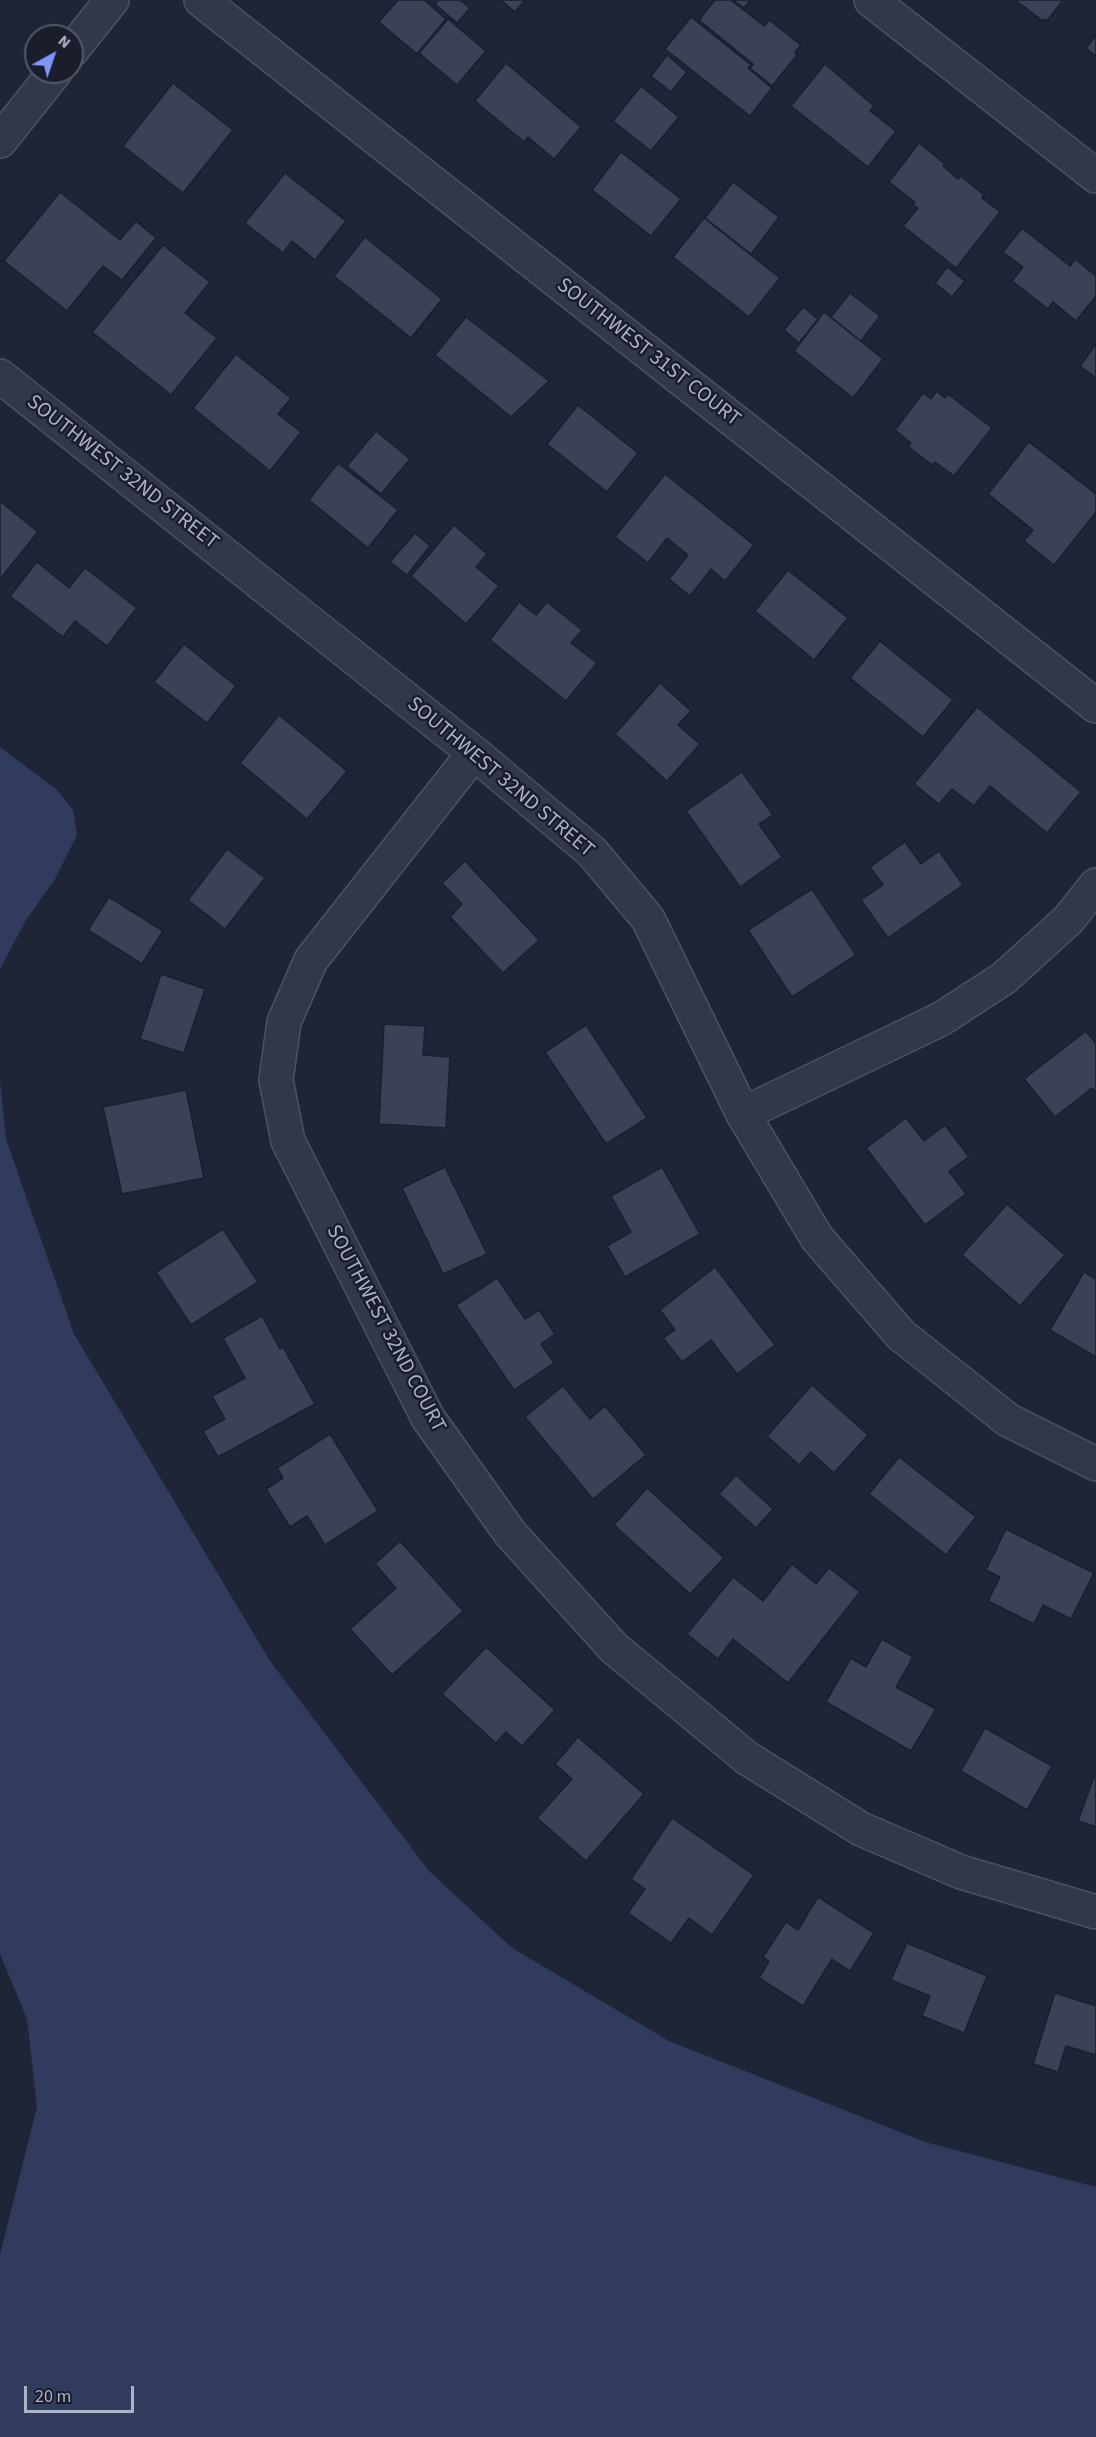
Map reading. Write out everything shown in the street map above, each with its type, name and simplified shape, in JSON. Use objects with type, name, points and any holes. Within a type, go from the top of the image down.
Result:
[{"type":"street","points":[[84,35],[112,0]]},
{"type":"street","name":"SOUTHWEST 31ST COURT","points":[[201,0],[1096,706]]},
{"type":"street","points":[[871,0],[1096,176]]},
{"type":"street","points":[[0,141],[45,84]]},
{"type":"street","name":"SOUTHWEST 32ND STREET","points":[[0,376],[474,753],[592,852],[648,920],[743,1114],[817,1238],[901,1335],[1008,1420],[1096,1464]]},
{"type":"street","name":"SOUTHWEST 32ND COURT","points":[[474,753],[311,960],[284,1022],[276,1080],[288,1141],[428,1418],[510,1533],[614,1648],[747,1758],[861,1829],[961,1872],[1096,1912]]},
{"type":"street","points":[[743,1114],[941,1019],[1004,978],[1068,920],[1096,885]]},
{"type":"water","points":[[0,747],[57,790],[73,810],[77,835],[55,879],[26,920],[0,969]]},
{"type":"water","points":[[0,1080],[6,1139],[74,1334],[270,1661],[429,1871],[512,1948],[669,2041],[925,2142],[1096,2187],[1096,2437],[0,2437],[0,2255],[37,2107],[27,2019],[0,1954]]},
{"type":"building","points":[[398,0],[424,0],[446,19],[417,54],[379,22]]},
{"type":"building","points":[[438,0],[460,0],[470,8],[457,23],[435,4]]},
{"type":"building","points":[[501,0],[525,0],[515,12]]},
{"type":"building","points":[[715,0],[731,0],[764,26],[769,20],[801,45],[795,52],[797,55],[772,86],[750,68],[753,64],[699,20]]},
{"type":"building","points":[[733,0],[750,0],[744,8]]},
{"type":"building","points":[[1015,0],[1063,0],[1047,21],[1044,19],[1043,21]]},
{"type":"building","points":[[691,17],[751,65],[748,68],[772,88],[750,116],[665,49]]},
{"type":"building","points":[[448,19],[486,51],[457,85],[419,53]]},
{"type":"building","points":[[1096,35],[1096,56],[1086,48]]},
{"type":"building","points":[[667,55],[687,72],[671,92],[651,76]]},
{"type":"building","points":[[506,63],[581,127],[554,159],[528,137],[524,142],[475,101]]},
{"type":"building","points":[[825,64],[874,106],[870,111],[896,131],[868,167],[791,106]]},
{"type":"building","points":[[173,83],[233,130],[183,193],[123,146]]},
{"type":"building","points":[[641,86],[679,117],[651,151],[613,121]]},
{"type":"building","points":[[919,143],[945,164],[943,166],[958,179],[961,176],[984,195],[982,198],[1000,212],[956,268],[903,226],[918,208],[913,205],[915,202],[889,182]]},
{"type":"building","points":[[621,152],[681,199],[651,236],[592,190]]},
{"type":"building","points":[[285,173],[346,221],[315,260],[292,241],[283,253],[245,223]]},
{"type":"building","points":[[733,182],[779,217],[751,254],[705,218]]},
{"type":"building","points":[[60,192],[120,240],[136,221],[156,238],[122,280],[103,266],[67,311],[4,261]]},
{"type":"building","points":[[704,218],[780,278],[749,317],[673,257]]},
{"type":"building","points":[[1022,228],[1070,266],[1075,259],[1096,276],[1096,296],[1076,321],[1053,302],[1048,309],[1012,281],[1023,267],[1003,252]]},
{"type":"building","points":[[365,237],[442,299],[411,338],[334,276]]},
{"type":"building","points":[[163,245],[210,282],[185,313],[217,338],[171,395],[92,332]]},
{"type":"building","points":[[947,267],[965,281],[952,297],[935,283]]},
{"type":"building","points":[[850,293],[880,316],[861,341],[831,317]]},
{"type":"building","points":[[803,307],[818,319],[799,343],[784,330]]},
{"type":"building","points":[[824,312],[883,359],[853,398],[794,351]]},
{"type":"building","points":[[466,317],[549,381],[511,417],[435,355]]},
{"type":"building","points":[[1096,344],[1096,378],[1080,366]]},
{"type":"building","points":[[236,354],[291,398],[278,414],[301,432],[270,471],[193,408]]},
{"type":"building","points":[[937,391],[945,398],[948,394],[992,428],[954,476],[935,462],[932,465],[909,447],[911,443],[895,430],[923,393],[931,399]]},
{"type":"building","points":[[578,405],[638,453],[607,492],[547,444]]},
{"type":"building","points":[[376,431],[410,459],[381,494],[347,466]]},
{"type":"building","points":[[1029,442],[1096,494],[1096,512],[1054,565],[1024,541],[1033,530],[988,494]]},
{"type":"building","points":[[338,463],[398,510],[368,548],[309,500]]},
{"type":"building","points":[[665,474],[754,545],[725,581],[711,569],[690,596],[669,579],[688,555],[667,538],[648,563],[615,537]]},
{"type":"building","points":[[0,501],[38,532],[0,579]]},
{"type":"building","points":[[454,525],[487,554],[476,567],[499,586],[466,624],[411,576]]},
{"type":"building","points":[[415,533],[430,546],[407,575],[390,562]]},
{"type":"building","points":[[37,562],[69,588],[85,568],[137,608],[107,646],[75,621],[63,637],[10,596]]},
{"type":"building","points":[[788,570],[848,618],[814,660],[755,611]]},
{"type":"building","points":[[519,602],[536,615],[547,602],[582,630],[571,643],[597,663],[566,701],[490,640]]},
{"type":"building","points":[[880,641],[953,700],[923,737],[850,678]]},
{"type":"building","points":[[184,644],[236,686],[207,723],[154,682]]},
{"type":"building","points":[[660,683],[691,711],[678,725],[700,744],[667,781],[615,734]]},
{"type":"building","points":[[977,707],[1081,792],[1047,833],[990,786],[974,806],[952,789],[939,804],[914,784]]},
{"type":"building","points":[[279,715],[347,771],[307,819],[240,763]]},
{"type":"building","points":[[742,772],[773,815],[759,824],[782,857],[740,887],[686,811]]},
{"type":"building","points":[[905,842],[921,864],[939,851],[963,885],[888,938],[861,900],[883,885],[870,867]]},
{"type":"building","points":[[227,849],[265,878],[225,929],[188,900]]},
{"type":"building","points":[[465,861],[539,940],[503,973],[450,917],[462,904],[442,883]]},
{"type":"building","points":[[812,889],[856,955],[792,997],[748,930]]},
{"type":"building","points":[[109,897],[163,931],[142,964],[88,930]]},
{"type":"building","points":[[161,974],[205,989],[184,1053],[140,1039]]},
{"type":"building","points":[[384,1024],[425,1026],[423,1055],[450,1057],[446,1128],[379,1124]]},
{"type":"building","points":[[586,1025],[647,1118],[606,1144],[545,1052]]},
{"type":"building","points":[[1086,1031],[1096,1044],[1096,1092],[1092,1088],[1055,1117],[1024,1079]]},
{"type":"building","points":[[186,1090],[204,1178],[122,1194],[103,1107]]},
{"type":"building","points":[[906,1118],[924,1141],[945,1125],[969,1157],[949,1171],[966,1194],[925,1225],[866,1148]]},
{"type":"building","points":[[445,1167],[487,1254],[443,1274],[402,1188]]},
{"type":"building","points":[[662,1167],[700,1234],[625,1277],[607,1246],[631,1232],[611,1196]]},
{"type":"building","points":[[1007,1204],[1065,1255],[1020,1306],[962,1255]]},
{"type":"building","points":[[223,1229],[258,1282],[191,1325],[156,1272]]},
{"type":"building","points":[[715,1267],[775,1345],[737,1374],[711,1340],[682,1362],[663,1338],[675,1330],[660,1310]]},
{"type":"building","points":[[1084,1272],[1096,1279],[1096,1357],[1050,1330]]},
{"type":"building","points":[[497,1278],[525,1319],[539,1310],[555,1334],[541,1344],[554,1363],[514,1390],[456,1305]]},
{"type":"building","points":[[262,1316],[280,1349],[283,1347],[315,1404],[218,1457],[203,1431],[225,1419],[212,1396],[245,1378],[223,1338]]},
{"type":"building","points":[[812,1385],[868,1435],[834,1473],[811,1452],[799,1465],[767,1436]]},
{"type":"building","points":[[563,1386],[590,1419],[605,1406],[646,1455],[593,1499],[525,1417]]},
{"type":"building","points":[[330,1434],[378,1511],[325,1545],[307,1516],[290,1527],[266,1489],[283,1478],[277,1468]]},
{"type":"building","points":[[899,1457],[976,1517],[946,1555],[869,1494]]},
{"type":"building","points":[[736,1475],[773,1509],[756,1528],[719,1494]]},
{"type":"building","points":[[647,1488],[724,1558],[690,1594],[614,1525]]},
{"type":"building","points":[[1006,1529],[1094,1573],[1071,1619],[1043,1605],[1034,1624],[988,1601],[1000,1577],[986,1570]]},
{"type":"building","points":[[400,1541],[463,1611],[392,1675],[350,1629],[396,1588],[375,1564]]},
{"type":"building","points":[[792,1564],[816,1584],[829,1568],[860,1592],[788,1683],[733,1639],[718,1659],[687,1634],[733,1577],[763,1601]]},
{"type":"building","points":[[882,1639],[913,1657],[896,1687],[936,1709],[911,1751],[826,1702],[851,1658],[866,1667]]},
{"type":"building","points":[[486,1647],[555,1710],[522,1746],[506,1732],[496,1743],[442,1694]]},
{"type":"building","points":[[985,1728],[1052,1766],[1027,1810],[961,1771]]},
{"type":"building","points":[[578,1737],[644,1794],[586,1861],[537,1818],[572,1779],[555,1764]]},
{"type":"building","points":[[1096,1774],[1096,1827],[1078,1821]]},
{"type":"building","points":[[672,1818],[754,1875],[712,1935],[689,1918],[671,1943],[628,1913],[645,1889],[631,1879]]},
{"type":"building","points":[[818,1897],[874,1933],[850,1971],[832,1959],[803,2006],[759,1978],[769,1961],[763,1957],[786,1922],[798,1930]]},
{"type":"building","points":[[907,1943],[987,1976],[964,2033],[922,2016],[930,1996],[891,1980]]},
{"type":"building","points":[[1055,1993],[1096,2006],[1096,2055],[1066,2046],[1058,2072],[1033,2064]]}]
